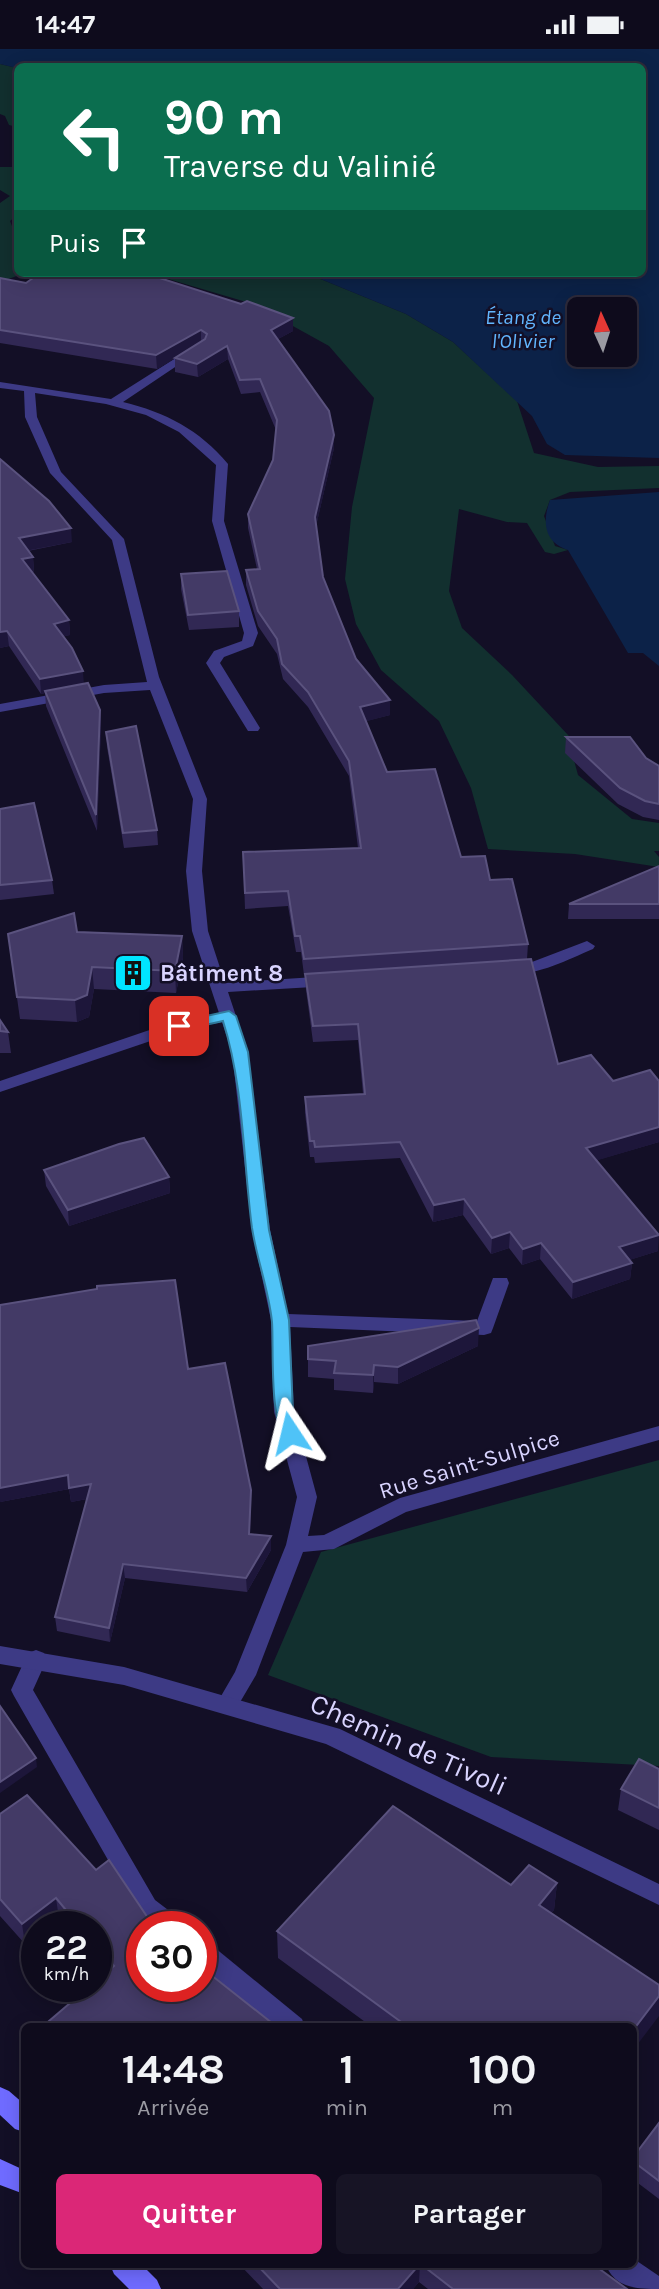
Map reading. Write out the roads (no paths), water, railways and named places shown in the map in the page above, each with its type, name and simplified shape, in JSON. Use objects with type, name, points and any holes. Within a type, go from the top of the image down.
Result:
[{"type":"main road","points":[[0,2099],[21,2117]]},
{"type":"main road","points":[[0,2172],[21,2181]]},
{"type":"main road","points":[[126,2268],[148,2289]]},
{"type":"street","points":[[111,404],[200,348]]},
{"type":"street","points":[[0,385],[111,404],[167,420],[198,439],[222,464],[218,521],[251,633],[248,643],[219,654],[213,663],[253,728]]},
{"type":"street","points":[[29,389],[32,417],[56,474],[118,539],[155,687],[200,799],[195,883],[200,931],[240,1052],[261,1230],[280,1320],[284,1412],[307,1497],[296,1545],[245,1675],[228,1703]]},
{"type":"street","points":[[0,708],[104,689],[155,687]]},
{"type":"street","points":[[494,970],[535,967],[587,946]]},
{"type":"street","points":[[219,988],[343,980]]},
{"type":"street","points":[[0,1087],[179,1026],[229,1016]]},
{"type":"street","points":[[280,1320],[484,1328],[500,1283]]},
{"type":"street","name":"Rue Saint-Sulpice","points":[[296,1545],[327,1543],[400,1506],[659,1433]]},
{"type":"street","name":"Chemin de Tivoli","points":[[0,1654],[124,1676],[228,1703],[332,1736],[659,1895]]},
{"type":"street","points":[[36,1659],[22,1690],[147,1907],[152,1911]]},
{"type":"street","points":[[217,1964],[288,2023]]},
{"type":"street","points":[[624,2268],[655,2289]]},
{"type":"water","name":"Étang de l'Olivier","points":[[0,49],[659,49],[659,458],[565,455],[547,444],[532,416],[453,342],[406,314],[316,277],[646,277],[646,63],[14,63],[14,67],[0,64]]},
{"type":"water","points":[[659,492],[659,666],[643,653],[628,653],[568,550],[554,542],[550,536],[546,516],[550,500]]},
{"type":"place","name":"Bâtiment 8","points":[[133,973]]}]
